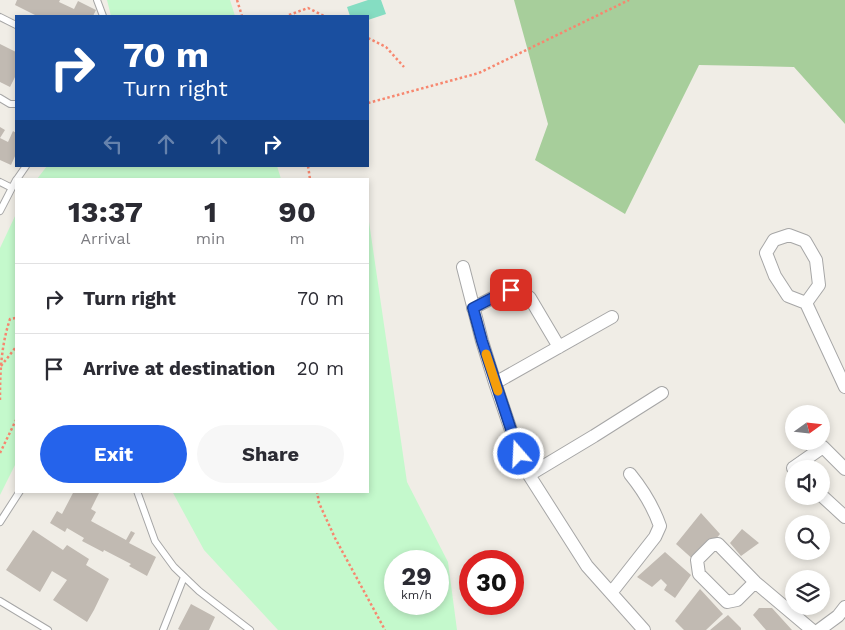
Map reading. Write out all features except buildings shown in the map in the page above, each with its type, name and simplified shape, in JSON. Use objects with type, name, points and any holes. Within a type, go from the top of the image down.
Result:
[{"type":"street","points":[[806,303],[819,285],[816,260],[804,241],[789,235],[774,240],[766,253],[775,276],[788,296],[806,303],[845,387]]},
{"type":"street","points":[[463,267],[495,383],[519,454],[529,475],[587,566],[644,630]]},
{"type":"street","points":[[473,308],[502,293],[520,290],[530,298],[559,347]]},
{"type":"street","points":[[495,383],[612,317]]},
{"type":"street","points":[[529,475],[662,393]]},
{"type":"street","points":[[804,460],[823,447],[845,469]]},
{"type":"street","points":[[611,593],[655,537],[660,526],[646,494],[630,474]]},
{"type":"street","points":[[830,503],[845,517]]},
{"type":"street","points":[[754,582],[737,600],[727,602],[698,574],[697,560],[712,545],[718,544],[754,582],[812,630]]},
{"type":"street","points":[[819,630],[838,616],[845,608]]},
{"type":"lane","points":[[97,0],[103,15]]},
{"type":"lane","points":[[0,17],[15,24]]},
{"type":"lane","points":[[0,98],[10,104],[15,104]]},
{"type":"lane","points":[[18,178],[25,167]]},
{"type":"lane","points":[[0,182],[12,188]]},
{"type":"lane","points":[[0,211],[15,183]]},
{"type":"lane","points":[[0,522],[19,493]]},
{"type":"lane","points":[[138,493],[155,541],[174,567],[198,591],[250,630]]},
{"type":"lane","points":[[163,630],[184,577]]},
{"type":"lane","points":[[0,602],[48,630]]},
{"type":"path","points":[[237,0],[242,15]]},
{"type":"path","points":[[369,103],[479,73],[629,0]]},
{"type":"path","points":[[289,15],[308,8],[322,15]]},
{"type":"path","points":[[369,38],[386,47],[404,67]]},
{"type":"path","points":[[0,400],[0,367],[5,336],[10,319],[15,318]]},
{"type":"path","points":[[0,367],[15,348]]},
{"type":"path","points":[[0,453],[15,422]]},
{"type":"path","points":[[317,493],[319,503],[335,538],[385,630]]},
{"type":"green space","points":[[107,0],[230,0],[235,15],[111,15]]},
{"type":"green space","points":[[368,0],[381,0],[386,14],[369,20],[369,15],[350,15],[347,7]]},
{"type":"green space","points":[[514,0],[845,0],[845,124],[794,67],[699,65],[625,214],[535,160],[548,124]]},
{"type":"green space","points":[[46,167],[277,167],[281,178],[38,178]]},
{"type":"green space","points":[[15,216],[15,465],[0,495],[0,248]]},
{"type":"green space","points":[[369,222],[407,482],[442,550],[384,550],[384,615],[449,615],[449,570],[457,630],[278,630],[204,550],[173,493],[369,493]]},
{"type":"slow traffic","points":[[486,354],[498,391]]},
{"type":"route","points":[[511,290],[473,308],[501,402],[519,454]]}]
